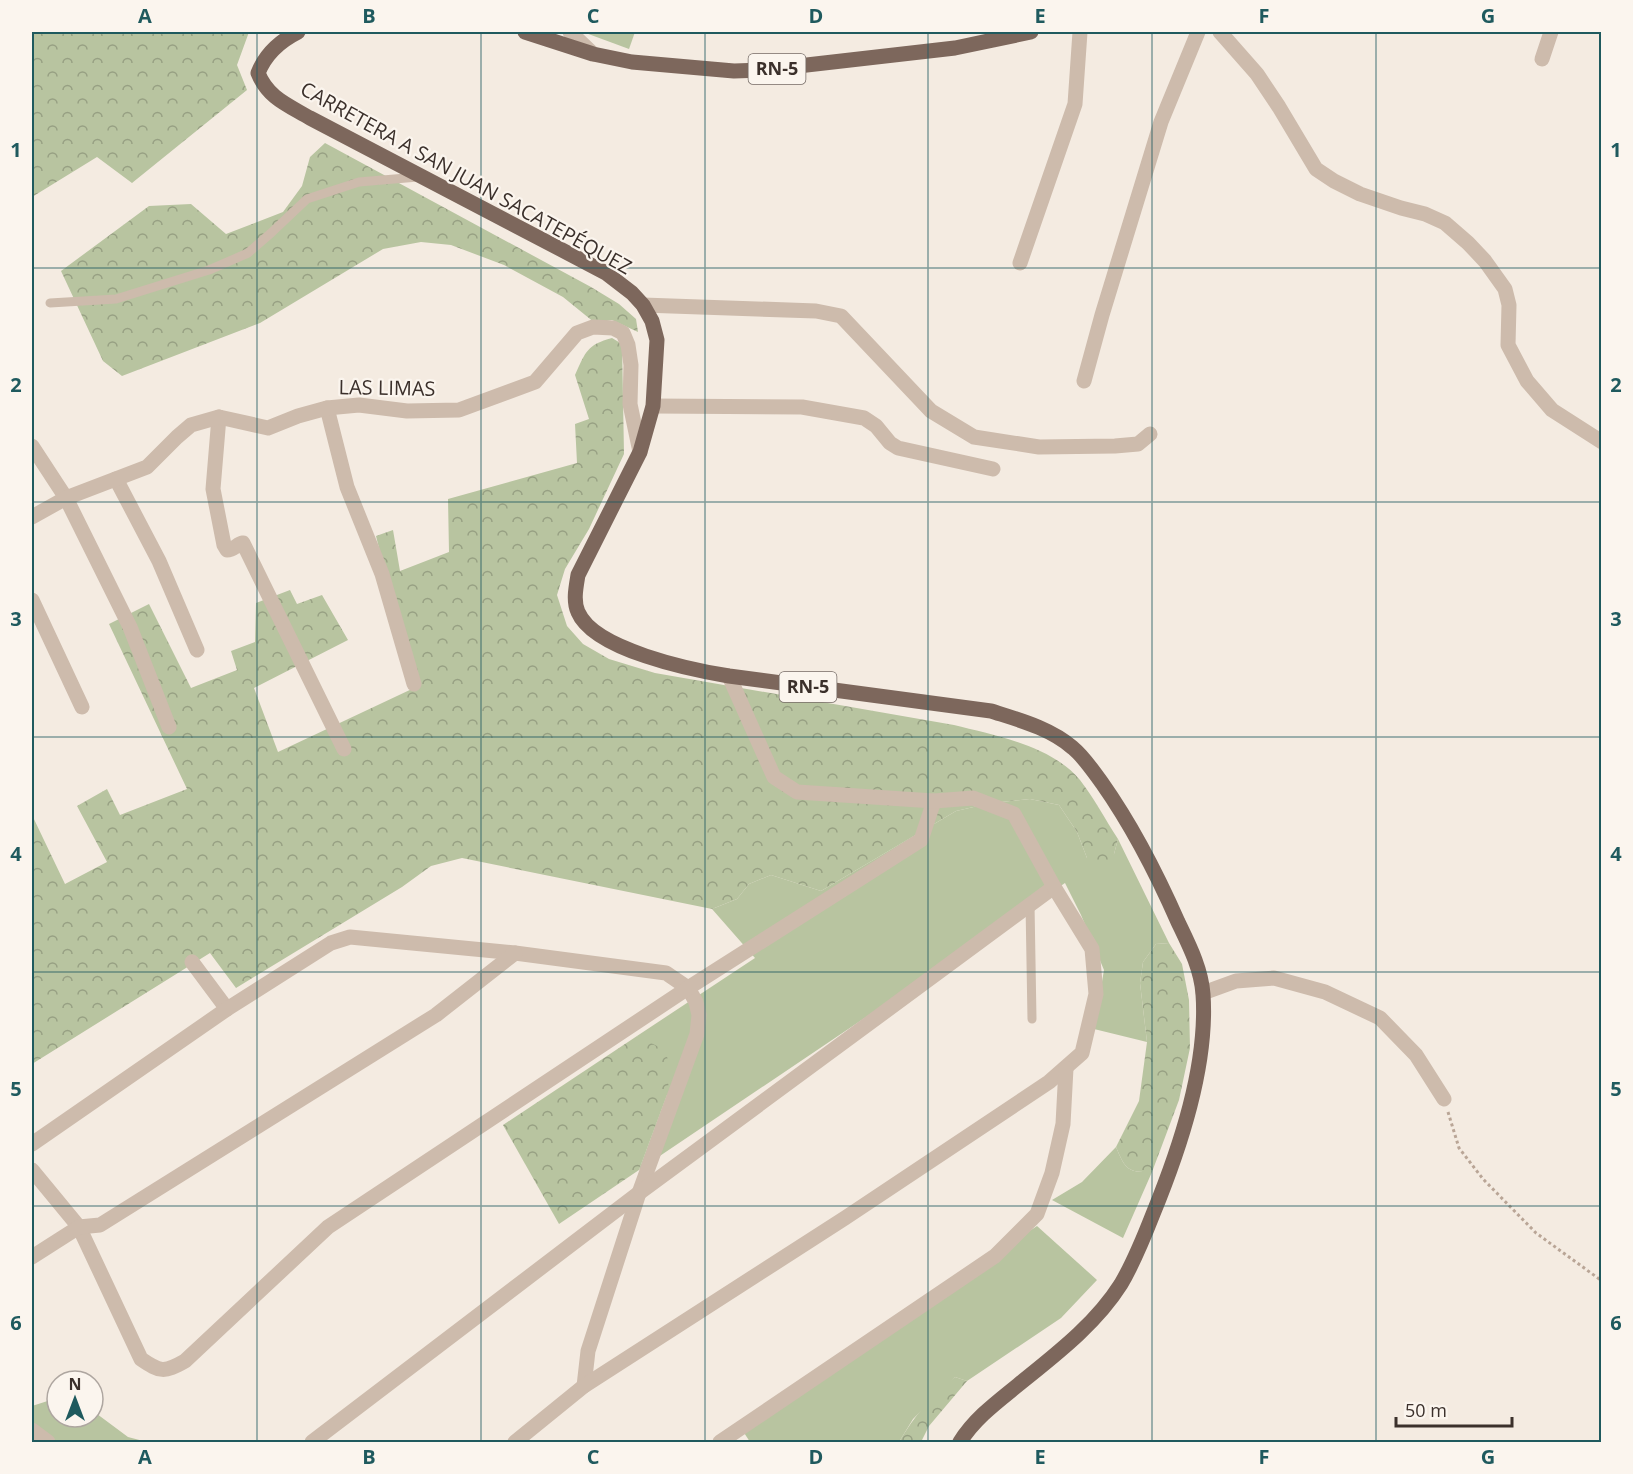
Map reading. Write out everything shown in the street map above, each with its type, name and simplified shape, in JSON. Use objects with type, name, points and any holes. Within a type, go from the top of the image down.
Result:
[{"type":"main road","name":"CARRETERA A SAN JUAN SACATEPÉQUEZ","points":[[298,32],[284,39],[272,49],[258,73],[263,85],[276,98],[606,273],[632,293],[643,305],[652,321],[657,340],[653,406],[640,452],[578,575],[575,594],[578,613],[587,627],[635,652],[697,670],[991,711],[1029,723],[1073,747],[1090,766],[1133,830],[1168,898],[1199,968],[1203,993],[1202,1043],[1199,1067],[1180,1141],[1140,1246],[1121,1284],[1098,1313],[1074,1338],[990,1408],[960,1443]]},
{"type":"main road","name":"RN-5","points":[[525,32],[593,54],[632,62],[734,71],[763,70],[955,48],[1031,32]]},
{"type":"street","points":[[570,32],[593,54]]},
{"type":"street","points":[[1020,263],[1075,104],[1080,32]]},
{"type":"street","points":[[1084,381],[1161,122],[1198,32]]},
{"type":"street","points":[[1220,32],[1257,74],[1316,169],[1360,194],[1425,214],[1445,223],[1485,261],[1505,289],[1509,305],[1508,345],[1527,381],[1552,410],[1602,442]]},
{"type":"street","points":[[1542,60],[1551,32]]},
{"type":"street","points":[[643,305],[816,311],[841,316],[931,411],[974,437],[1040,447],[1115,446],[1138,444],[1150,434]]},
{"type":"street","name":"LAS LIMAS","points":[[32,517],[66,498],[147,468],[191,425],[219,417],[268,428],[327,408],[359,405],[407,411],[459,410],[535,382],[577,333],[593,327],[613,328],[623,333],[628,345],[631,365],[630,404],[640,452]]},
{"type":"street","points":[[653,406],[802,407],[864,418],[876,426],[890,443],[898,448],[993,468]]},
{"type":"street","points":[[327,408],[348,488],[382,574],[414,684]]},
{"type":"street","points":[[219,417],[213,489],[224,545],[227,550],[231,550],[243,543],[344,749]]},
{"type":"street","points":[[32,446],[66,498],[130,627],[169,727]]},
{"type":"street","points":[[116,479],[159,561],[197,650]]},
{"type":"street","points":[[32,600],[82,708]]},
{"type":"street","points":[[515,1443],[584,1386],[846,1218],[1049,1082],[1082,1053],[1096,994],[1092,949],[1054,887],[1014,814],[973,798],[934,801],[797,792],[774,777],[729,676]]},
{"type":"street","points":[[32,1170],[79,1227],[141,1359],[162,1370],[173,1368],[185,1361],[328,1227],[688,988],[921,840],[934,801]]},
{"type":"street","points":[[312,1443],[639,1193],[1054,887]]},
{"type":"street","points":[[32,1144],[227,1009],[330,943],[350,937],[515,953],[666,973],[688,988],[696,1002],[699,1015],[697,1034],[639,1193],[588,1351],[584,1386]]},
{"type":"street","points":[[32,1257],[79,1227],[100,1225],[426,1021],[515,953]]},
{"type":"street","points":[[192,962],[227,1009]]},
{"type":"street","points":[[1203,993],[1236,981],[1274,978],[1325,992],[1380,1018],[1416,1055],[1444,1099]]},
{"type":"street","points":[[720,1443],[995,1256],[1037,1214],[1052,1173],[1064,1124],[1066,1068]]},
{"type":"street","points":[[32,1430],[48,1443]]},
{"type":"lane","points":[[50,303],[116,299],[209,270],[248,253],[307,199],[359,182],[423,176]]},
{"type":"lane","points":[[1030,904],[1032,1019]]},
{"type":"path","points":[[1444,1099],[1459,1148],[1483,1179],[1536,1233],[1602,1281]]},
{"type":"green space","points":[[32,32],[249,32],[237,65],[247,90],[132,183],[97,157],[32,197]]},
{"type":"green space","points":[[583,32],[635,32],[629,49]]},
{"type":"green space","points":[[325,143],[591,287],[619,304],[636,319],[638,332],[612,320],[595,323],[563,297],[504,265],[451,245],[421,242],[383,249],[260,323],[122,376],[103,361],[61,271],[149,206],[191,204],[226,234],[283,212],[302,186],[310,157]]},
{"type":"green space","points":[[612,338],[622,344],[624,454],[589,529],[565,569],[557,595],[567,626],[583,644],[609,659],[655,673],[954,725],[1038,750],[1068,768],[1080,780],[1118,839],[1114,854],[1104,864],[1087,858],[1077,832],[1059,805],[1030,799],[991,803],[956,811],[821,891],[771,875],[749,884],[737,899],[712,909],[462,858],[431,866],[402,887],[236,988],[210,953],[32,1064],[32,815],[65,884],[107,862],[77,806],[107,789],[120,815],[187,789],[109,624],[149,604],[191,688],[237,670],[231,651],[255,642],[256,603],[290,590],[297,604],[322,595],[348,640],[254,688],[278,752],[414,688],[376,536],[393,530],[400,571],[449,552],[448,499],[577,463],[575,424],[589,419],[575,375],[592,346]]},
{"type":"green space","points":[[1030,799],[1059,805],[1077,832],[1087,858],[1114,854],[1118,839],[1169,943],[1156,944],[1143,962],[1140,983],[1147,1042],[1094,1029],[1104,970],[1065,883],[639,1170],[667,1095],[637,1036],[755,958],[712,909],[737,899],[749,884],[771,875],[821,891],[956,811],[991,803]]},
{"type":"green space","points":[[1169,943],[1182,964],[1189,1000],[1190,1048],[1179,1100],[1152,1172],[1137,1171],[1128,1168],[1116,1147],[1139,1101],[1147,1042],[1140,983],[1143,962],[1156,944]]},
{"type":"green space","points":[[637,1036],[663,1049],[671,1065],[667,1095],[639,1170],[559,1224],[503,1125]]},
{"type":"green space","points":[[1116,1147],[1128,1168],[1152,1172],[1123,1238],[1052,1200],[1082,1182]]},
{"type":"green space","points":[[1037,1226],[1097,1280],[1061,1318],[967,1381],[955,1377],[913,1419],[899,1442],[750,1442],[739,1425]]},
{"type":"green space","points":[[955,1377],[967,1381],[929,1426],[921,1442],[899,1442],[924,1407]]},
{"type":"green space","points":[[45,1402],[45,1429],[105,1429],[105,1420],[128,1437],[147,1442],[32,1442],[32,1406]]}]
